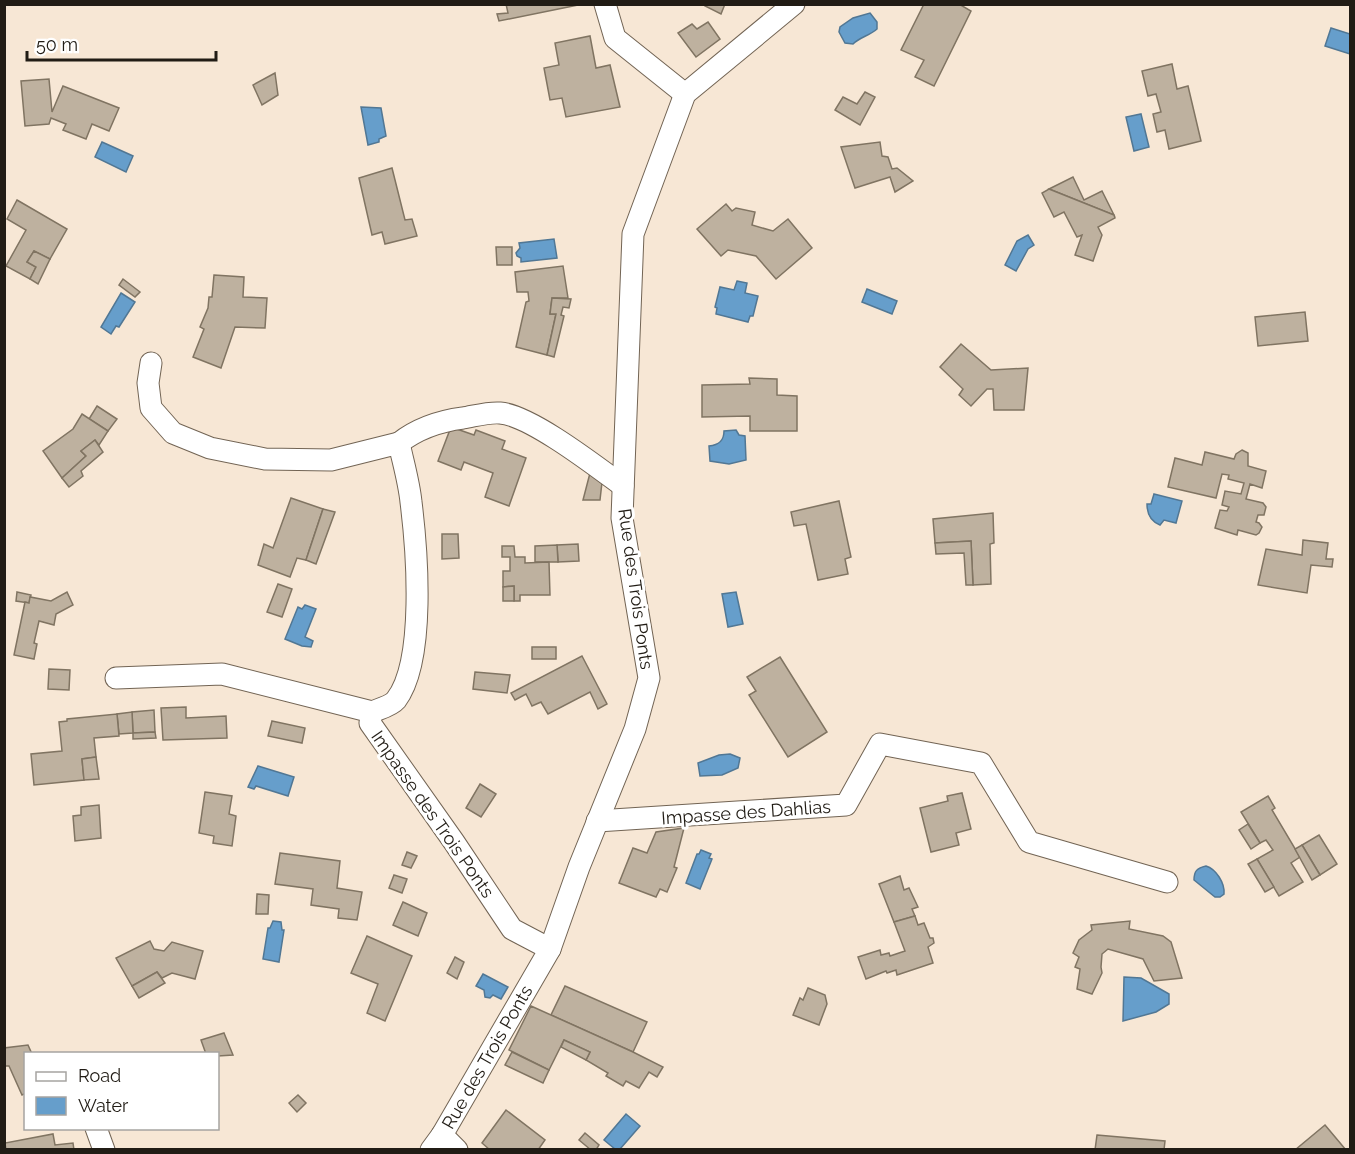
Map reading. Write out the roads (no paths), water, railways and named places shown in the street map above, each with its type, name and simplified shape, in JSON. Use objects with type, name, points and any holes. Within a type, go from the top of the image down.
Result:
[{"type":"street","points":[[605,4],[615,38],[685,94],[794,4]]},
{"type":"street","name":"Rue des Trois Ponts","points":[[443,1145],[549,949],[597,821],[635,729],[649,678],[622,518],[633,234],[685,94]]},
{"type":"street","points":[[151,363],[148,383],[151,408],[173,433],[210,448],[265,459],[331,460],[399,443],[412,433],[452,419],[500,413],[520,418],[557,440],[623,486]]},
{"type":"street","name":"Impasse des Trois Ponts","points":[[399,443],[411,500],[417,608],[408,678],[395,702],[372,712],[370,723],[512,929],[549,949]]},
{"type":"street","points":[[116,678],[222,674],[372,712]]},
{"type":"street","name":"Impasse des Dahlias","points":[[597,821],[846,805],[880,744],[981,763],[1029,842],[1167,882]]},
{"type":"street","points":[[97,1130],[104,1149]]},
{"type":"water","points":[[870,13],[877,22],[877,29],[853,44],[845,43],[839,32],[840,27],[853,18]]},
{"type":"water","points":[[1331,28],[1350,34],[1350,54],[1325,46]]},
{"type":"water","points":[[361,107],[381,108],[386,136],[379,139],[379,142],[368,145]]},
{"type":"water","points":[[1141,114],[1149,147],[1134,151],[1126,117]]},
{"type":"water","points":[[102,142],[133,156],[126,172],[95,157]]},
{"type":"water","points":[[1028,235],[1034,245],[1028,249],[1016,271],[1005,265],[1017,241]]},
{"type":"water","points":[[554,239],[557,258],[521,262],[521,258],[517,256],[519,243]]},
{"type":"water","points":[[737,281],[747,283],[745,293],[758,296],[753,316],[750,316],[748,322],[716,314],[717,308],[715,307],[720,287],[734,290]]},
{"type":"water","points":[[867,289],[897,301],[892,314],[862,302]]},
{"type":"water","points":[[121,293],[135,302],[119,327],[116,326],[111,334],[101,327]]},
{"type":"water","points":[[736,430],[739,435],[745,436],[746,460],[729,464],[710,461],[709,446],[720,442],[724,431]]},
{"type":"water","points":[[1154,494],[1182,501],[1176,523],[1164,520],[1160,525],[1151,519],[1147,504],[1151,504]]},
{"type":"water","points":[[736,592],[743,624],[728,627],[722,594]]},
{"type":"water","points":[[305,605],[316,609],[305,637],[313,641],[311,647],[285,639],[298,607],[302,609]]},
{"type":"water","points":[[730,754],[740,758],[738,768],[722,775],[700,776],[698,763],[719,755]]},
{"type":"water","points":[[258,766],[294,777],[288,796],[256,786],[254,789],[248,787]]},
{"type":"water","points":[[701,850],[711,854],[709,858],[712,859],[700,889],[686,883],[697,854]]},
{"type":"water","points":[[1206,866],[1216,873],[1221,881],[1224,894],[1220,897],[1215,897],[1194,880],[1197,870]]},
{"type":"water","points":[[273,921],[281,922],[282,930],[284,930],[279,962],[263,959],[268,928]]},
{"type":"water","points":[[483,974],[508,987],[501,999],[493,995],[490,998],[485,997],[484,990],[476,986]]},
{"type":"water","points":[[1124,977],[1141,978],[1169,994],[1169,1004],[1156,1012],[1123,1021]]},
{"type":"water","points":[[626,1114],[640,1126],[620,1149],[615,1149],[604,1140]]}]
